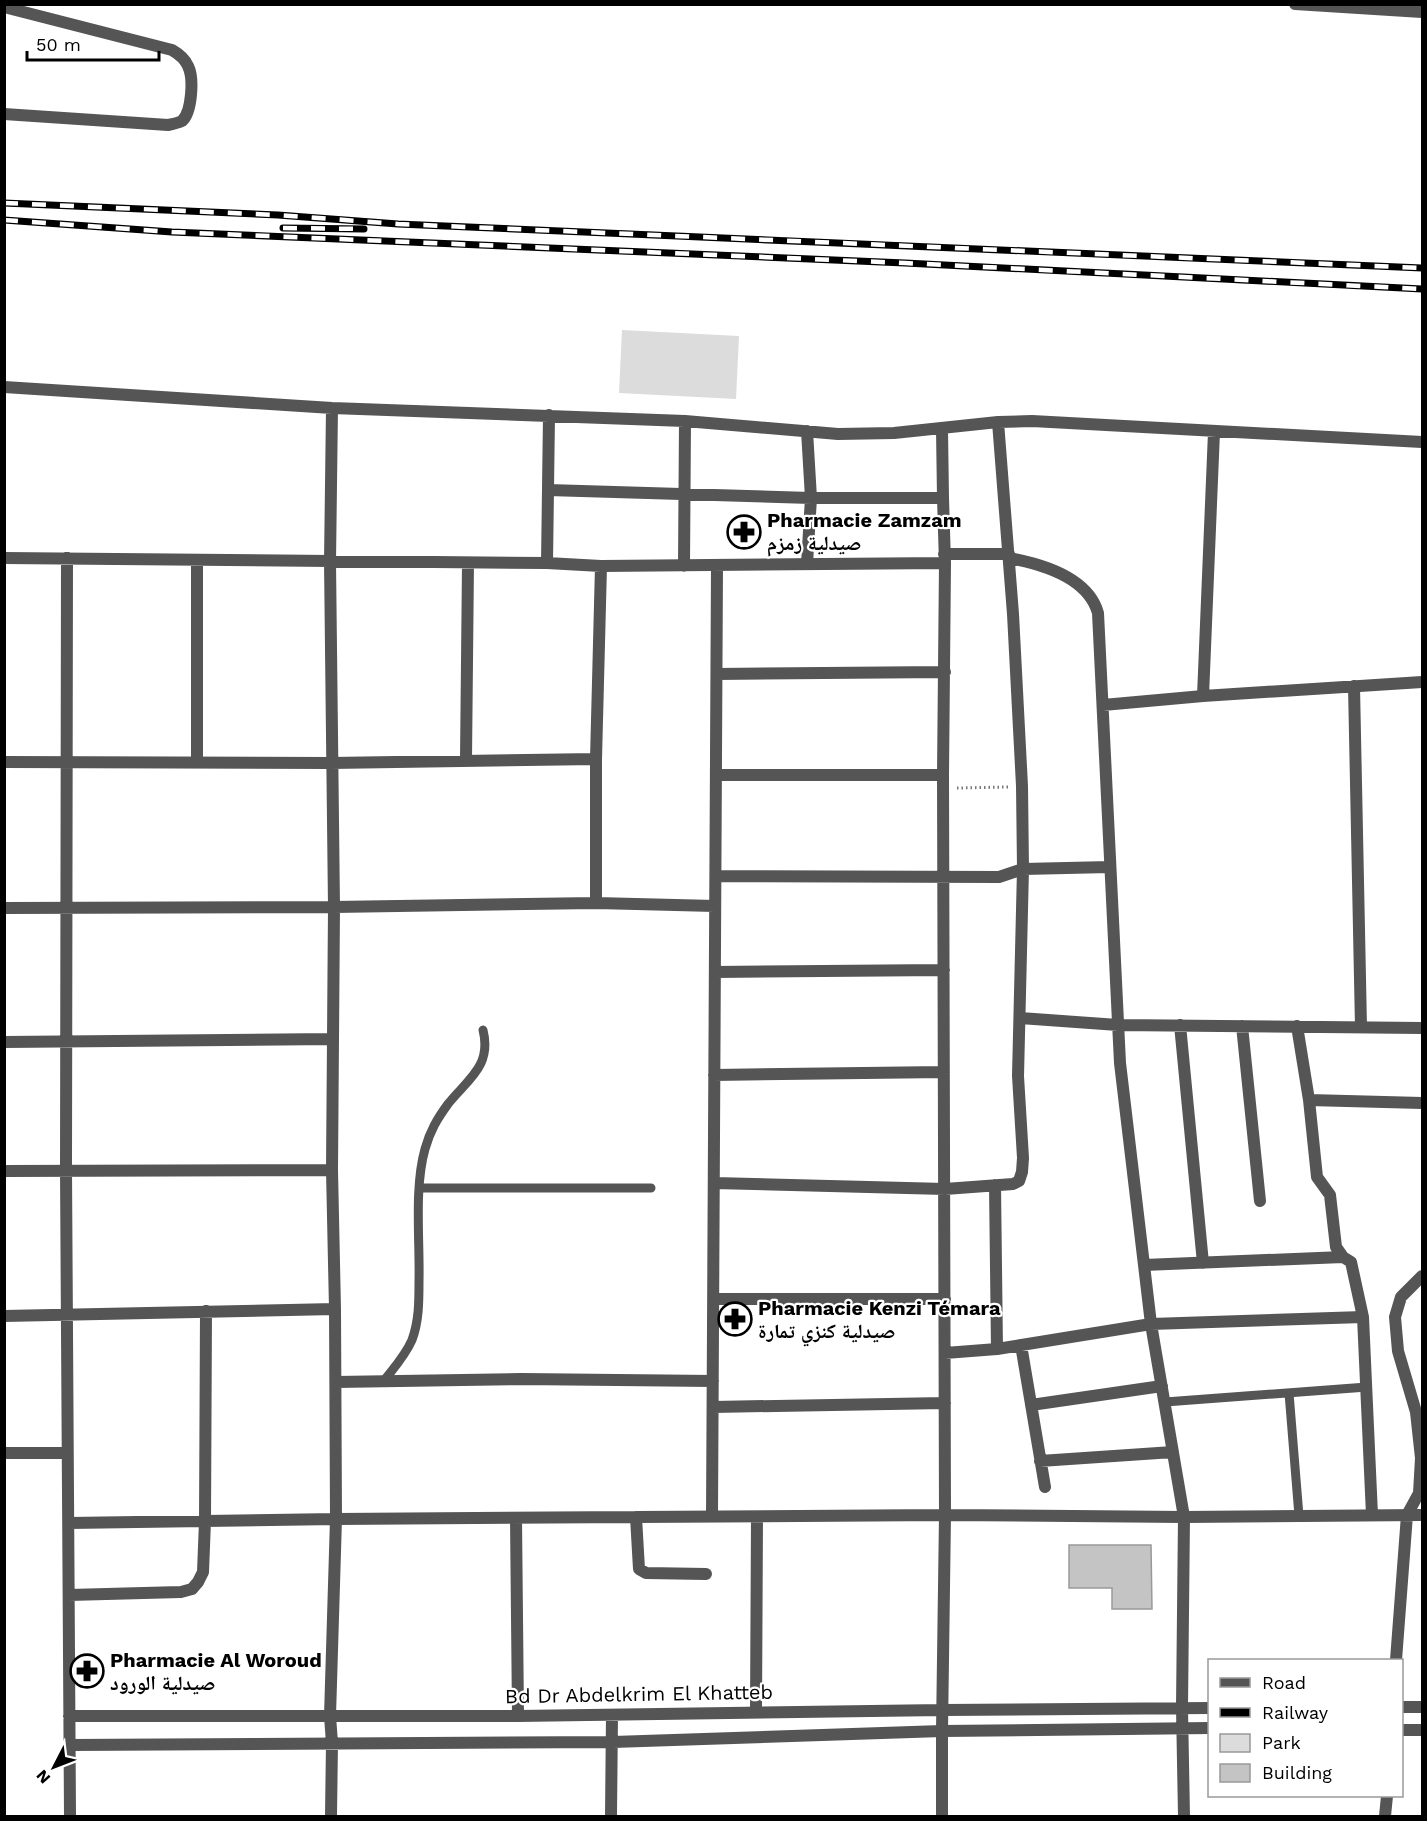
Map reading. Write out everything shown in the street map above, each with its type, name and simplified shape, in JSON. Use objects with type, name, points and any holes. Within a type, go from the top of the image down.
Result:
[{"type":"street","points":[[1295,4],[1422,12]]},
{"type":"street","points":[[4,7],[172,50],[184,59],[191,78],[187,113],[182,120],[168,125],[4,114]]},
{"type":"street","points":[[4,387],[332,408],[684,421],[847,434],[942,429],[998,422],[1063,422],[1422,442]]},
{"type":"street","points":[[331,1816],[330,1716],[336,1519],[332,1170],[334,907],[330,562],[332,408]]},
{"type":"street","points":[[547,563],[549,415]]},
{"type":"street","points":[[684,421],[684,566]]},
{"type":"street","points":[[714,1183],[945,1189],[1013,1184],[1019,1181],[1022,1172],[1018,1076],[1023,869],[1022,786],[1009,556],[998,422]]},
{"type":"street","points":[[942,429],[945,558],[945,1515],[942,1816]]},
{"type":"street","points":[[807,432],[811,498],[807,564]]},
{"type":"street","points":[[1203,696],[1214,432]]},
{"type":"street","points":[[548,490],[811,498],[942,498]]},
{"type":"street","points":[[4,558],[717,566],[1009,556],[1066,576],[1091,597],[1095,603],[1100,630],[1120,1063],[1151,1324],[1184,1517],[1182,1708],[1184,1816]]},
{"type":"street","points":[[66,558],[66,1170],[70,1816]]},
{"type":"street","points":[[197,560],[197,762]]},
{"type":"street","points":[[466,759],[468,563]]},
{"type":"street","points":[[596,903],[600,566]]},
{"type":"street","points":[[712,1517],[717,566]]},
{"type":"street","points":[[717,674],[945,672]]},
{"type":"street","points":[[1103,705],[1422,682]]},
{"type":"street","points":[[1354,686],[1361,1027]]},
{"type":"street","points":[[4,762],[331,763],[466,759],[596,759]]},
{"type":"street","points":[[716,775],[944,775]]},
{"type":"street","points":[[716,876],[999,877],[1023,869],[1110,867]]},
{"type":"street","points":[[4,908],[596,903],[715,906]]},
{"type":"street","points":[[715,972],[944,970]]},
{"type":"street","points":[[1020,1018],[1118,1025],[1422,1028]]},
{"type":"street","points":[[1180,1025],[1203,1263]]},
{"type":"street","points":[[1242,1026],[1260,1201]]},
{"type":"street","points":[[1297,1026],[1309,1100],[1317,1177],[1330,1195],[1336,1247],[1343,1257],[1351,1262],[1363,1317],[1372,1515]]},
{"type":"street","points":[[4,1042],[332,1039]]},
{"type":"street","points":[[714,1075],[944,1072]]},
{"type":"street","points":[[1309,1100],[1422,1103]]},
{"type":"street","points":[[4,1171],[332,1170]]},
{"type":"street","points":[[995,1185],[997,1349]]},
{"type":"street","points":[[1144,1265],[1343,1257]]},
{"type":"street","points":[[1396,1659],[1407,1515],[1419,1493],[1421,1458],[1416,1412],[1398,1350],[1395,1317],[1401,1297],[1422,1276]]},
{"type":"street","points":[[714,1299],[945,1299]]},
{"type":"street","points":[[4,1316],[335,1309]]},
{"type":"street","points":[[69,1595],[181,1592],[192,1589],[203,1572],[206,1311]]},
{"type":"street","points":[[945,1353],[997,1349],[1151,1324],[1363,1317]]},
{"type":"street","points":[[1021,1345],[1045,1487]]},
{"type":"street","points":[[336,1382],[521,1379],[713,1381]]},
{"type":"street","points":[[1031,1406],[1162,1386]]},
{"type":"street","points":[[713,1407],[945,1403]]},
{"type":"street","points":[[1040,1461],[1173,1452]]},
{"type":"street","points":[[4,1453],[67,1453]]},
{"type":"street","points":[[69,1523],[945,1515],[1184,1517],[1422,1515]]},
{"type":"street","points":[[636,1517],[639,1569],[646,1573],[706,1574]]},
{"type":"street","points":[[756,1712],[757,1517]]},
{"type":"street","points":[[516,1518],[518,1716]]},
{"type":"street","points":[[1403,1707],[1422,1707]]},
{"type":"street","name":"Bd Dr Abdelkrim El Khatteb","points":[[69,1716],[518,1716],[1208,1708]]},
{"type":"street","points":[[611,1816],[612,1715]]},
{"type":"street","points":[[69,1745],[613,1742],[942,1731],[1208,1728]]},
{"type":"street","points":[[1403,1730],[1422,1730]]},
{"type":"street","points":[[1385,1816],[1387,1797]]},
{"type":"lane","points":[[383,1382],[411,1341],[419,1314],[419,1188],[430,1131],[449,1102],[471,1079],[484,1056],[486,1042],[483,1030]]},
{"type":"lane","points":[[419,1188],[651,1188]]},
{"type":"lane","points":[[1165,1402],[1366,1387]]},
{"type":"lane","points":[[1289,1393],[1299,1516]]},
{"type":"path","points":[[944,789],[1022,786]]},
{"type":"green space","points":[[622,330],[739,336],[736,399],[619,393]]},
{"type":"building","points":[[1069,1545],[1151,1545],[1152,1609],[1112,1609],[1112,1588],[1069,1588]]},
{"type":"railway","points":[[4,203],[278,215],[398,224],[1422,268]]},
{"type":"railway","points":[[4,220],[172,232],[905,263],[1422,289]]},
{"type":"railway","points":[[283,228],[364,229]]},
{"type":"place","name":"Pharmacie Zamzam صيدلية زمزم","points":[[744,532]]},
{"type":"place","name":"Pharmacie Kenzi Témara صيدلية كنزي تمارة","points":[[735,1319]]},
{"type":"place","name":"Pharmacie Al Woroud صيدلية الورود","points":[[87,1671]]}]
